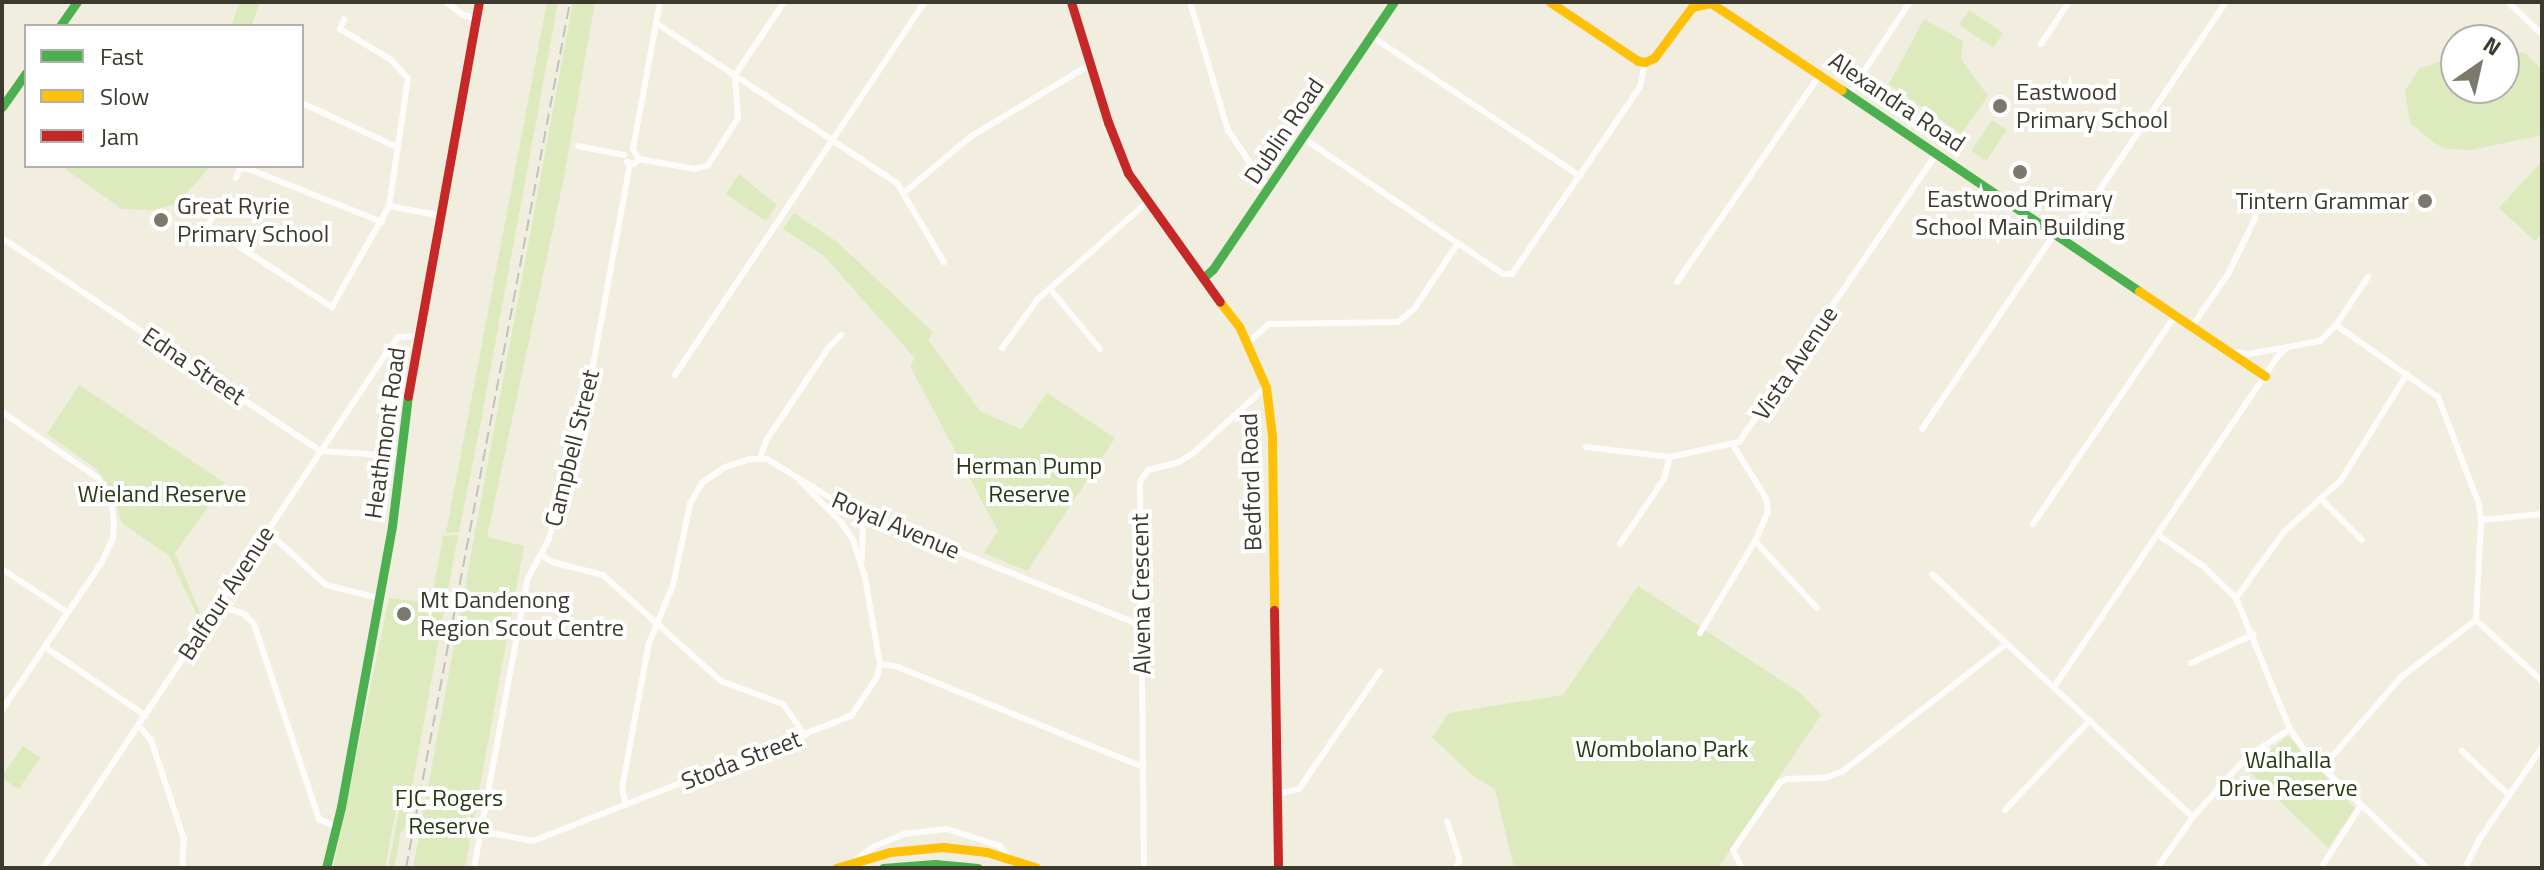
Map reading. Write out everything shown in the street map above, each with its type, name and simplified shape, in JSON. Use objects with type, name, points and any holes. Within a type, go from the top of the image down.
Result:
[{"type":"street","points":[[61,24],[77,2]]},
{"type":"street","points":[[446,2],[463,15],[476,18]]},
{"type":"street","name":"Heathmont Road","points":[[326,868],[394,516],[399,456],[479,2]]},
{"type":"street","points":[[639,159],[633,149],[660,2]]},
{"type":"street","points":[[624,155],[630,164],[639,159],[695,169],[708,165],[738,118],[735,75],[784,2]]},
{"type":"street","points":[[675,375],[925,2]]},
{"type":"street","name":"Bedford Road","points":[[1071,2],[1128,173],[1146,203],[1249,342],[1266,387],[1272,436],[1278,868]]},
{"type":"street","points":[[1190,2],[1228,130],[1258,175],[1270,187]]},
{"type":"street","name":"Dublin Road","points":[[1203,278],[1213,269],[1270,187],[1394,2]]},
{"type":"street","points":[[1303,138],[1503,274],[1512,274],[1640,87],[1645,62],[1638,61],[1550,2]]},
{"type":"street","points":[[1849,94],[1910,2]]},
{"type":"street","points":[[2041,44],[2069,2]]},
{"type":"street","points":[[2066,240],[2226,2]]},
{"type":"street","points":[[2508,2],[2517,5],[2542,34]]},
{"type":"street","name":"Alexandra Road","points":[[1645,62],[1654,58],[1692,7],[1711,3],[2265,376]]},
{"type":"street","points":[[212,218],[206,230],[332,307],[389,206],[408,78],[390,59],[340,29],[344,19]]},
{"type":"street","points":[[656,23],[905,192],[944,262]]},
{"type":"street","points":[[1371,36],[1580,176]]},
{"type":"street","points":[[905,192],[970,137],[1091,64]]},
{"type":"street","points":[[1677,282],[1820,75]]},
{"type":"street","points":[[2,107],[24,76]]},
{"type":"street","points":[[304,104],[397,147]]},
{"type":"street","points":[[578,146],[624,155],[633,149]]},
{"type":"street","name":"Vista Avenue","points":[[1733,445],[1744,438],[1937,153]]},
{"type":"street","name":"Campbell Street","points":[[474,868],[528,578],[533,563],[549,539],[587,398],[630,164]]},
{"type":"street","points":[[236,178],[240,168],[254,171],[382,222]]},
{"type":"street","points":[[1002,348],[1027,312],[1146,203]]},
{"type":"street","points":[[389,206],[442,216]]},
{"type":"street","points":[[2193,325],[2228,274],[2255,219],[2256,210]]},
{"type":"street","points":[[1922,429],[2055,233]]},
{"type":"street","name":"Edna Street","points":[[2,238],[320,451]]},
{"type":"street","points":[[1249,342],[1269,324],[1398,322],[1414,309],[1458,243]]},
{"type":"street","points":[[2231,351],[2244,354],[2320,341],[2336,325],[2368,277]]},
{"type":"street","points":[[1050,289],[1100,349]]},
{"type":"street","points":[[2033,524],[2176,314]]},
{"type":"street","points":[[2322,768],[2401,677],[2476,620],[2481,520],[2442,405],[2432,390],[2336,325]]},
{"type":"street","points":[[626,805],[622,788],[649,643],[673,585],[684,524],[696,491],[718,471],[760,458],[767,439],[829,347],[841,335]]},
{"type":"street","name":"Balfour Avenue","points":[[43,868],[266,530],[398,337],[419,336]]},
{"type":"street","points":[[2054,687],[2286,349]]},
{"type":"street","points":[[2236,598],[2283,533],[2341,480],[2407,374]]},
{"type":"street","name":"Alvena Crescent","points":[[1144,868],[1141,476],[1192,454],[1266,387]]},
{"type":"street","points":[[2,412],[98,478],[111,499],[114,522],[113,538],[102,562],[2,710]]},
{"type":"street","points":[[1586,447],[1670,457],[1733,445],[1768,505],[1766,520],[1700,633]]},
{"type":"street","points":[[320,451],[399,456]]},
{"type":"street","points":[[1620,544],[1664,479],[1670,457]]},
{"type":"street","name":"Royal Avenue","points":[[760,458],[863,514],[1141,625]]},
{"type":"street","points":[[800,479],[806,490],[841,522],[862,566]]},
{"type":"street","points":[[2321,499],[2362,540]]},
{"type":"street","points":[[863,514],[862,566],[880,664],[911,672],[1143,767]]},
{"type":"street","points":[[2481,520],[2542,514]]},
{"type":"street","points":[[266,530],[326,585],[379,598]]},
{"type":"street","points":[[2158,535],[2203,566],[2236,598],[2254,634],[2290,729],[2360,807],[2427,868]]},
{"type":"street","points":[[1755,541],[1817,608]]},
{"type":"street","points":[[541,555],[552,562],[603,575],[721,681],[783,704],[805,735]]},
{"type":"street","points":[[2,569],[67,612]]},
{"type":"street","points":[[1932,574],[2193,817]]},
{"type":"street","points":[[218,605],[244,614],[254,624],[319,819],[336,827]]},
{"type":"street","points":[[2476,620],[2542,681]]},
{"type":"street","points":[[2191,663],[2254,634]]},
{"type":"street","points":[[1742,868],[1733,850],[1780,782],[1825,778],[1843,771],[2006,644]]},
{"type":"street","points":[[45,647],[146,716]]},
{"type":"street","name":"Stoda Street","points":[[481,831],[533,841],[851,716],[877,677],[880,664]]},
{"type":"street","points":[[1277,794],[1299,789],[1380,671]]},
{"type":"street","points":[[2005,810],[2090,720]]},
{"type":"street","points":[[139,726],[151,740],[184,839],[182,868]]},
{"type":"street","points":[[2157,868],[2193,817],[2248,756],[2290,729]]},
{"type":"street","points":[[2465,868],[2542,747]]},
{"type":"street","points":[[2462,751],[2509,795]]},
{"type":"street","points":[[2321,868],[2360,807]]},
{"type":"street","points":[[1447,821],[1459,859],[1457,868]]},
{"type":"street","points":[[854,862],[873,847],[904,834],[947,829],[1000,846],[1009,858]]},
{"type":"street","points":[[836,868],[924,847],[963,849],[1009,858],[1037,868]]},
{"type":"street","points":[[883,868],[935,864],[978,868]]},
{"type":"green space","points":[[240,2],[260,3],[252,24],[232,24]]},
{"type":"green space","points":[[547,2],[558,2],[480,426],[459,532],[446,533]]},
{"type":"green space","name":"FJC Rogers Reserve","points":[[573,2],[595,2],[564,177],[487,537],[524,546],[465,868],[413,868]]},
{"type":"green space","points":[[1969,10],[2003,33],[1993,48],[1959,25]]},
{"type":"green space","points":[[1924,19],[1963,41],[1961,59],[1988,96],[1961,134],[1889,84]]},
{"type":"green space","points":[[2520,52],[2525,53],[2542,69],[2542,135],[2471,150],[2447,149],[2434,143],[2410,123],[2405,91],[2419,69],[2440,62],[2440,104],[2520,104]]},
{"type":"green space","points":[[1992,120],[2007,130],[1986,161],[1971,151]]},
{"type":"green space","points":[[2542,161],[2542,233],[2535,241],[2499,208]]},
{"type":"green space","points":[[64,168],[209,168],[177,204],[153,210],[122,209]]},
{"type":"green space","points":[[739,174],[777,205],[766,221],[726,194]]},
{"type":"green space","name":"Herman Pump Reserve","points":[[794,213],[836,241],[933,332],[928,340],[980,411],[1021,429],[1047,393],[1115,438],[1027,571],[984,553],[998,531],[910,366],[915,358],[824,256],[783,229]]},
{"type":"green space","name":"Wieland Reserve","points":[[79,385],[225,483],[175,553],[200,613],[198,617],[169,556],[122,523],[112,490],[95,468],[47,434]]},
{"type":"green space","points":[[458,535],[404,831],[401,831],[394,868],[388,868],[401,801],[397,804],[385,868],[333,868],[389,598],[431,603],[443,536]]},
{"type":"green space","name":"Wombolano Park","points":[[1638,586],[1802,694],[1821,715],[1718,868],[1514,868],[1495,789],[1473,776],[1432,737],[1449,713],[1563,695]]},
{"type":"green space","name":"Walhalla Drive Reserve","points":[[2288,736],[2355,808],[2328,848],[2247,769]]},
{"type":"green space","points":[[23,746],[40,758],[18,789],[2,776]]},
{"type":"railway","points":[[406,868],[570,2]]},
{"type":"traffic: fast","points":[[61,24],[77,2]]},
{"type":"traffic: fast","points":[[1203,278],[1213,269],[1394,2]]},
{"type":"traffic: fast","points":[[2,107],[24,76]]},
{"type":"traffic: fast","points":[[1842,90],[2139,291]]},
{"type":"traffic: fast","points":[[326,868],[341,807],[392,526],[408,396]]},
{"type":"traffic: fast","points":[[883,868],[935,864],[978,868]]},
{"type":"traffic: slow","points":[[1550,2],[1638,61],[1645,62],[1654,58],[1692,7],[1711,3],[1842,90]]},
{"type":"traffic: slow","points":[[2139,291],[2265,376]]},
{"type":"traffic: slow","points":[[1220,302],[1239,326],[1266,387],[1272,436],[1274,610]]},
{"type":"traffic: slow","points":[[836,868],[890,852],[943,847],[987,852],[1037,868]]},
{"type":"traffic: jam","points":[[408,396],[479,2]]},
{"type":"traffic: jam","points":[[1071,2],[1108,122],[1128,173],[1220,302]]},
{"type":"traffic: jam","points":[[1274,610],[1278,868]]},
{"type":"place","name":"Eastwood Primary School","points":[[2000,106]]},
{"type":"place","name":"Eastwood Primary School Main Building","points":[[2020,172]]},
{"type":"place","name":"Tintern Grammar","points":[[2425,201]]},
{"type":"place","name":"Great Ryrie Primary School","points":[[161,220]]},
{"type":"place","name":"Mt Dandenong Region Scout Centre","points":[[404,614]]}]
